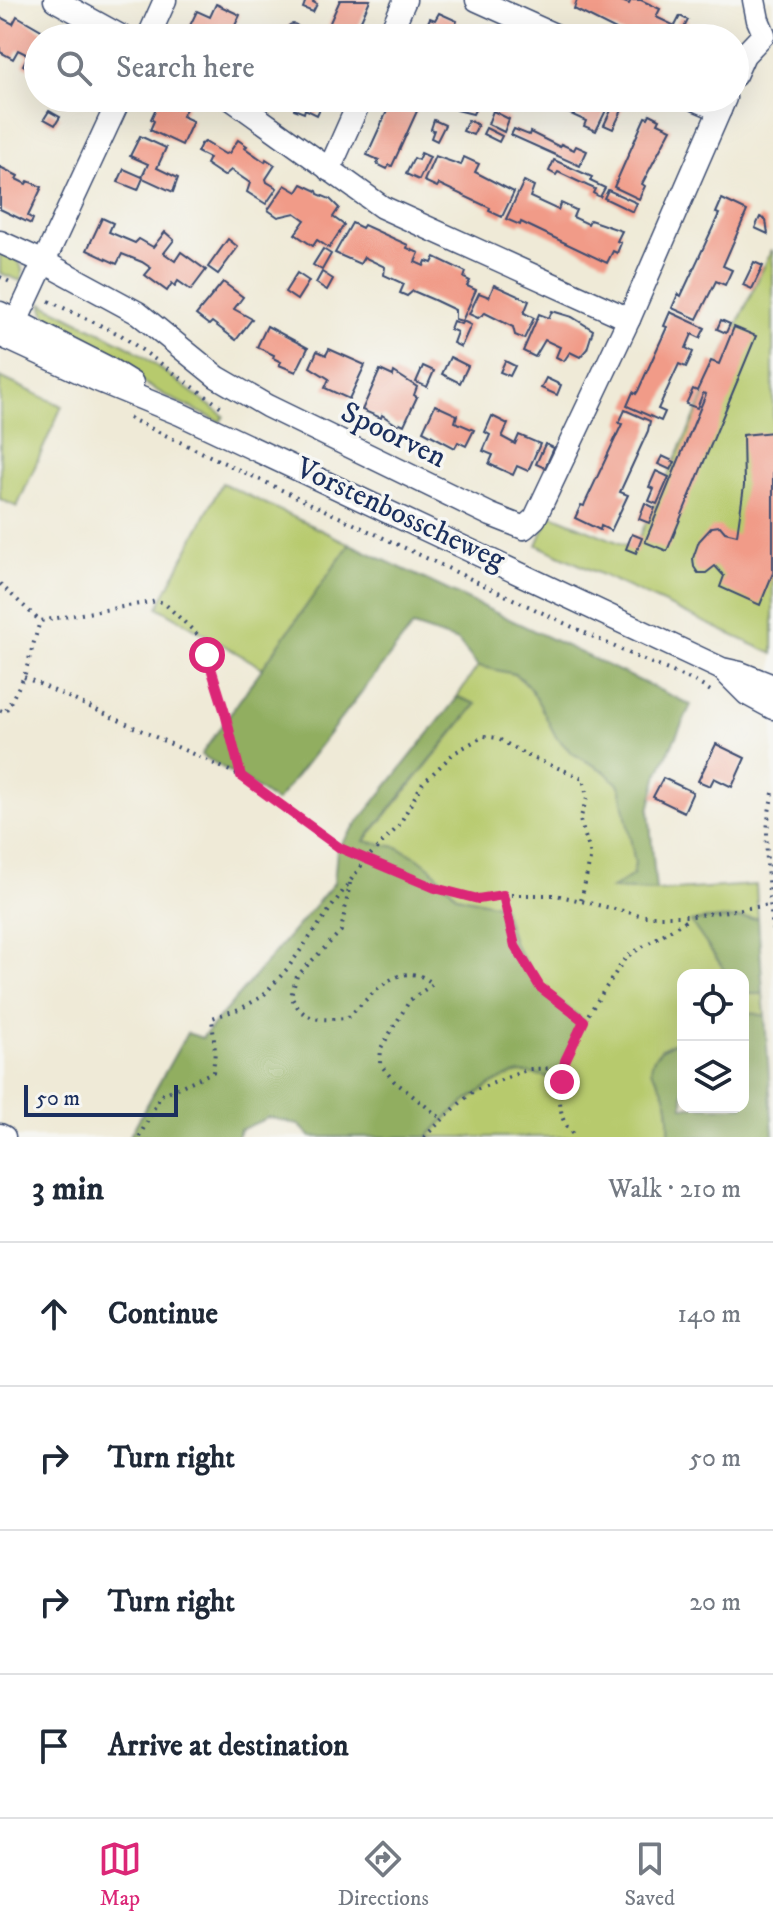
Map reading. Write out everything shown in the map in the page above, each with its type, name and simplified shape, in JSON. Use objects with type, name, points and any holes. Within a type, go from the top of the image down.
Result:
[{"type":"street","points":[[55,0],[99,24]]},
{"type":"street","points":[[154,24],[165,0]]},
{"type":"street","points":[[394,24],[405,0]]},
{"type":"street","points":[[477,0],[530,24]]},
{"type":"street","points":[[749,50],[764,34],[754,0]]},
{"type":"street","points":[[6,327],[44,262],[114,112]]},
{"type":"street","points":[[249,112],[382,207],[629,319]]},
{"type":"street","points":[[329,170],[355,112]]},
{"type":"street","name":"Spoorven","points":[[0,242],[138,313],[217,377],[267,406],[491,515],[524,528],[535,518],[629,319],[719,112]]},
{"type":"street","name":"Vorstenbosscheweg","points":[[6,327],[106,367],[180,414],[722,669],[773,686]]},
{"type":"street","name":"Vorstenbosscheweg","points":[[722,669],[747,694],[773,708]]},
{"type":"path","name":"Vorstenbosscheweg","points":[[129,418],[632,655],[694,681],[720,697]]},
{"type":"path","points":[[0,584],[40,621]]},
{"type":"path","points":[[40,621],[157,601],[164,603],[199,636],[225,713],[241,776]]},
{"type":"path","points":[[0,710],[5,712],[24,677],[40,621]]},
{"type":"path","points":[[24,677],[241,776],[336,846],[435,888],[478,899],[503,895],[556,895],[644,916],[692,916],[770,905]]},
{"type":"path","points":[[139,1137],[161,1095],[213,1072],[212,1018],[242,1008],[263,996],[287,969],[366,859],[398,827],[422,784],[454,753],[484,736],[497,738],[528,756],[583,778],[587,797],[580,820],[591,855],[581,901]]},
{"type":"path","points":[[773,793],[766,818],[773,934]]},
{"type":"path","points":[[350,881],[341,931],[297,976],[291,996],[297,1009],[312,1019],[347,1018],[377,988],[393,977],[409,973],[426,978],[433,984],[410,1000],[381,1048],[380,1064],[394,1081],[442,1119]]},
{"type":"path","points":[[503,895],[515,946],[540,987],[584,1021]]},
{"type":"path","points":[[575,1137],[562,1115],[564,1068],[584,1021],[626,957],[692,916]]},
{"type":"path","points":[[424,1137],[473,1091],[529,1069],[564,1068]]},
{"type":"green space","points":[[0,248],[21,265],[21,281],[0,273]]},
{"type":"green space","points":[[772,249],[773,654],[537,545],[550,514],[634,549]]},
{"type":"green space","points":[[42,303],[132,348],[224,416],[220,422],[170,398],[50,329]]},
{"type":"green space","points":[[0,377],[62,406],[17,507],[0,499]]},
{"type":"green space","points":[[222,483],[350,544],[263,668],[158,607]]},
{"type":"green space","points":[[350,544],[691,705],[658,774],[649,810],[656,891],[611,889],[633,875],[635,863],[620,786],[604,771],[572,753],[556,737],[533,692],[523,680],[514,674],[478,666],[458,641],[413,626],[276,802],[201,755]]},
{"type":"green space","points":[[478,666],[515,675],[527,685],[568,749],[604,771],[617,783],[626,807],[635,863],[633,875],[613,889],[656,891],[756,885],[758,918],[691,922],[724,969],[677,969],[677,1042],[661,1049],[651,1070],[667,1102],[669,1137],[428,1137],[458,1108],[499,1080],[523,1073],[561,1080],[564,1061],[584,1021],[541,987],[513,942],[502,906],[457,896],[431,868],[364,842],[476,705],[456,698]]},
{"type":"green space","points":[[458,697],[476,704],[364,841],[397,847],[417,857],[457,896],[502,906],[513,942],[541,987],[584,1021],[564,1061],[561,1080],[523,1073],[499,1080],[458,1108],[428,1137],[311,1137],[299,1125],[269,1117],[240,1130],[237,1137],[129,1137],[187,1033],[202,1038],[334,883],[337,849]]},
{"type":"green space","points":[[758,918],[763,994],[749,994],[749,969],[724,969],[691,922]]},
{"type":"green space","points":[[749,994],[763,994],[765,1016],[749,1012]]},
{"type":"green space","points":[[749,1012],[765,1016],[773,1137],[669,1137],[667,1102],[651,1070],[654,1058],[677,1042],[677,1113],[749,1113]]},
{"type":"building","points":[[306,0],[314,0],[317,4],[313,12],[303,8]]},
{"type":"building","points":[[340,0],[370,0],[359,24],[329,24]]},
{"type":"building","points":[[577,0],[619,0],[629,4],[631,0],[641,0],[660,9],[656,17],[671,24],[604,24],[574,9]]},
{"type":"building","points":[[216,4],[240,15],[236,24],[191,24],[197,11],[210,17]]},
{"type":"building","points":[[439,13],[457,21],[456,24],[427,24],[430,18],[435,20]]},
{"type":"building","points":[[17,16],[31,24],[24,24],[24,53],[18,50],[13,59],[0,52],[0,17],[13,24]]},
{"type":"building","points":[[680,16],[688,20],[686,24],[676,24]]},
{"type":"building","points":[[48,112],[60,117],[55,125],[44,119]]},
{"type":"building","points":[[154,112],[184,112],[182,116],[193,121],[182,145],[150,130],[154,121],[151,119]]},
{"type":"building","points":[[387,112],[417,112],[392,166],[389,165],[387,169],[377,164],[379,160],[367,155]]},
{"type":"building","points":[[493,112],[509,119],[504,132],[488,124]]},
{"type":"building","points":[[566,112],[605,112],[596,131],[584,126],[586,121]]},
{"type":"building","points":[[610,112],[621,112],[613,129],[604,125]]},
{"type":"building","points":[[650,114],[660,119],[658,123],[671,129],[642,184],[645,186],[639,199],[614,187],[645,117],[648,118]]},
{"type":"building","points":[[434,120],[445,125],[437,141],[431,138]]},
{"type":"building","points":[[468,120],[478,125],[473,135],[463,131]]},
{"type":"building","points":[[486,128],[502,136],[499,142],[483,134]]},
{"type":"building","points":[[514,129],[529,135],[530,132],[560,147],[561,144],[574,150],[576,146],[587,151],[580,166],[511,135]]},
{"type":"building","points":[[140,136],[166,148],[157,168],[178,178],[173,192],[143,178],[138,190],[118,182],[124,169],[142,177],[148,164],[130,156]]},
{"type":"building","points":[[238,140],[265,162],[266,159],[275,165],[266,179],[277,188],[266,204],[247,192],[250,183],[231,170],[224,176],[206,164],[209,158],[197,152],[205,142],[225,154],[229,153]]},
{"type":"building","points":[[421,153],[430,157],[419,180],[406,174],[414,158],[418,160]]},
{"type":"building","points":[[435,156],[461,165],[464,157],[479,164],[475,172],[514,192],[502,217],[489,211],[490,208],[439,184],[437,187],[424,181]]},
{"type":"building","points":[[554,160],[592,177],[590,181],[605,188],[600,197],[593,193],[595,189],[549,171]]},
{"type":"building","points":[[0,167],[26,184],[28,181],[42,187],[28,216],[33,219],[31,224],[0,209]]},
{"type":"building","points":[[524,181],[534,186],[530,197],[558,210],[561,203],[576,210],[573,217],[588,224],[590,220],[622,231],[617,241],[621,243],[617,253],[613,251],[607,263],[521,222],[520,225],[506,219]]},
{"type":"building","points":[[302,184],[330,199],[339,208],[333,217],[344,225],[329,248],[317,240],[313,246],[295,234],[305,220],[295,213],[278,217],[268,210],[285,185],[297,192]]},
{"type":"building","points":[[608,190],[637,203],[633,212],[604,198]]},
{"type":"building","points":[[722,199],[747,211],[723,266],[732,270],[725,285],[716,281],[697,319],[672,308],[678,294],[681,296],[719,214],[716,213]]},
{"type":"building","points":[[760,217],[766,220],[768,234],[755,228]]},
{"type":"building","points":[[102,218],[113,223],[109,232],[135,243],[139,239],[153,247],[165,232],[174,240],[164,253],[175,261],[181,252],[206,270],[191,290],[178,281],[175,286],[172,283],[167,291],[145,275],[151,268],[142,262],[122,254],[117,264],[87,250]]},
{"type":"building","points":[[352,223],[362,228],[364,225],[408,245],[407,248],[419,253],[415,262],[424,266],[426,261],[432,263],[435,257],[466,272],[464,278],[470,281],[467,286],[476,290],[462,321],[455,319],[455,310],[434,300],[413,291],[407,296],[400,293],[404,284],[384,275],[385,267],[364,257],[360,264],[335,253]]},
{"type":"building","points":[[228,239],[238,247],[218,274],[208,267]]},
{"type":"building","points":[[323,249],[331,254],[322,270],[313,265]]},
{"type":"building","points":[[754,262],[763,266],[752,289],[743,285]]},
{"type":"building","points":[[322,272],[333,279],[327,290],[316,283]]},
{"type":"building","points":[[297,273],[309,281],[297,300],[285,292]]},
{"type":"building","points":[[223,282],[243,297],[234,309],[252,319],[236,340],[212,322],[209,325],[196,315]]},
{"type":"building","points":[[494,285],[529,301],[524,313],[534,318],[524,339],[515,335],[513,327],[485,313],[478,318],[469,314],[479,293],[489,297]]},
{"type":"building","points":[[552,311],[572,317],[593,330],[587,349],[580,357],[570,352],[564,361],[556,357],[560,347],[545,340],[535,357],[523,351],[539,314],[549,318]]},
{"type":"building","points":[[670,312],[705,328],[700,338],[692,334],[686,348],[693,352],[686,367],[679,364],[658,409],[665,412],[661,421],[627,406],[633,392],[636,394],[638,391],[667,327],[664,326]]},
{"type":"building","points":[[721,320],[730,324],[726,333],[717,329]]},
{"type":"building","points":[[453,321],[471,325],[461,347],[453,343],[457,332],[450,329]]},
{"type":"building","points":[[267,326],[308,348],[296,372],[279,365],[281,362],[273,358],[274,355],[257,347]]},
{"type":"building","points":[[734,327],[756,336],[667,551],[645,542],[706,394],[703,393],[697,408],[686,404],[693,389],[697,391],[711,361],[719,364]]},
{"type":"building","points":[[329,349],[365,365],[349,399],[325,388],[329,379],[310,367],[317,351],[326,355]]},
{"type":"building","points":[[450,357],[468,366],[460,383],[442,374]]},
{"type":"building","points":[[505,361],[515,366],[510,376],[500,372]]},
{"type":"building","points":[[423,366],[434,371],[427,387],[416,382]]},
{"type":"building","points":[[380,370],[393,376],[394,372],[417,387],[414,395],[417,397],[404,425],[362,410]]},
{"type":"building","points":[[546,378],[561,385],[557,395],[541,388]]},
{"type":"building","points":[[435,405],[457,415],[455,422],[474,430],[466,446],[458,442],[455,448],[423,431]]},
{"type":"building","points":[[625,410],[650,421],[648,431],[620,492],[628,495],[611,531],[601,526],[600,530],[575,518],[581,505],[584,506],[622,424],[619,423]]},
{"type":"building","points":[[492,416],[508,424],[502,437],[515,444],[519,435],[540,444],[528,471],[517,466],[513,475],[489,464],[493,455],[483,451],[490,435],[485,432]]},
{"type":"building","points":[[773,432],[773,573],[760,605],[720,587],[724,576],[715,566],[706,573],[698,573],[693,558],[699,541],[712,527],[720,526],[725,532],[737,535],[744,486],[743,435]]},
{"type":"building","points":[[545,444],[554,448],[545,468],[536,464]]},
{"type":"building","points":[[662,456],[675,462],[671,470],[658,464]]},
{"type":"building","points":[[656,471],[669,477],[657,504],[649,501],[654,489],[649,487]]},
{"type":"building","points":[[645,503],[655,508],[649,523],[639,519]]},
{"type":"building","points":[[632,534],[642,538],[636,553],[626,549]]},
{"type":"building","points":[[716,744],[745,758],[732,787],[714,778],[710,786],[698,781]]},
{"type":"building","points":[[663,778],[693,792],[684,812],[653,797]]},
{"type":"route","points":[[207,655],[241,776],[340,848],[435,888],[478,899],[503,895],[515,946],[540,987],[584,1021],[565,1061],[562,1082]]}]
